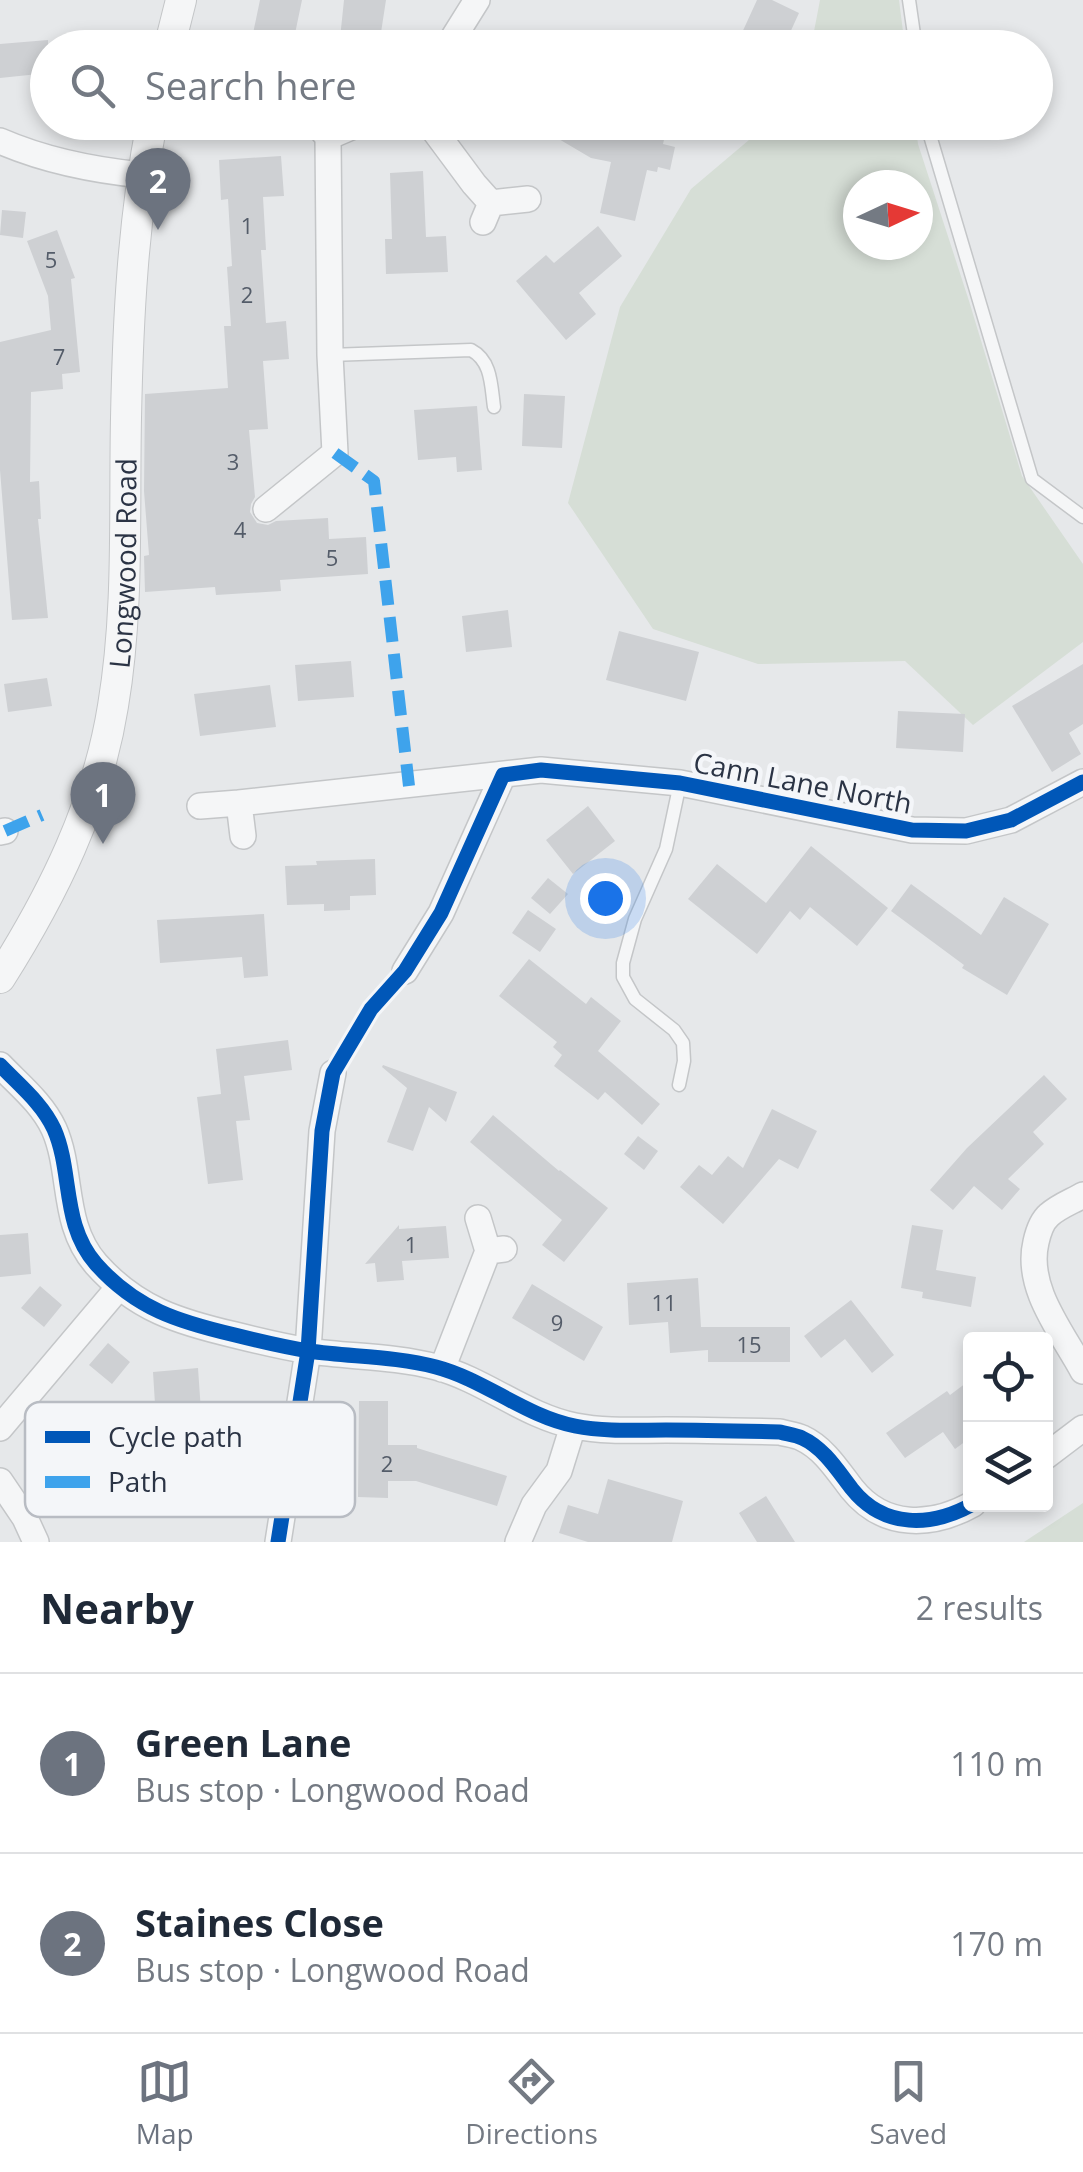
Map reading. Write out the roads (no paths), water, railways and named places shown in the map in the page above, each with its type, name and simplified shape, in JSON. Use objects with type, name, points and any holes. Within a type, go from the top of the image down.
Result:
[{"type":"street","points":[[174,30],[181,0]]},
{"type":"street","points":[[458,30],[477,0]]},
{"type":"street","name":"Longwood Road","points":[[0,978],[34,925],[65,863],[87,810],[114,706],[124,599],[132,266],[149,140]]},
{"type":"street","points":[[266,509],[334,453],[321,140]]},
{"type":"street","points":[[441,140],[474,184],[487,212],[528,199]]},
{"type":"street","points":[[0,141],[63,163],[142,175]]},
{"type":"street","name":"Cann Lane North","points":[[200,806],[542,770],[680,783],[912,830],[966,831],[1011,820],[1083,782]]},
{"type":"street","points":[[404,970],[440,913],[503,774]]},
{"type":"street","points":[[240,803],[243,836]]},
{"type":"street","points":[[0,1066],[36,1102],[53,1128],[68,1200],[78,1232],[94,1261],[145,1306],[190,1324],[308,1350],[410,1360],[442,1368],[546,1417],[574,1426],[780,1432],[804,1439],[825,1455],[856,1494],[892,1517],[924,1522],[963,1510]]},
{"type":"street","points":[[300,1402],[308,1350],[322,1131],[333,1072]]},
{"type":"street","points":[[1083,1194],[1048,1215],[1038,1231],[1034,1249],[1034,1271],[1040,1292],[1083,1371]]},
{"type":"street","points":[[442,1368],[496,1250],[478,1218]]},
{"type":"street","points":[[0,1428],[119,1287]]},
{"type":"street","points":[[518,1542],[534,1505],[559,1471],[574,1426]]},
{"type":"street","points":[[1053,1451],[1083,1428]]},
{"type":"street","points":[[0,1481],[36,1542]]},
{"type":"street","points":[[278,1542],[282,1517]]},
{"type":"lane","points":[[909,0],[913,30]]},
{"type":"lane","points":[[931,140],[1032,479],[1083,518]]},
{"type":"lane","points":[[330,355],[472,350],[482,356],[488,368],[494,407]]},
{"type":"lane","points":[[680,783],[666,850],[635,919],[622,978],[636,999],[683,1042],[680,1086]]},
{"type":"place","name":"Staines Close","points":[[158,230]]},
{"type":"place","name":"Green Lane","points":[[103,844]]}]
